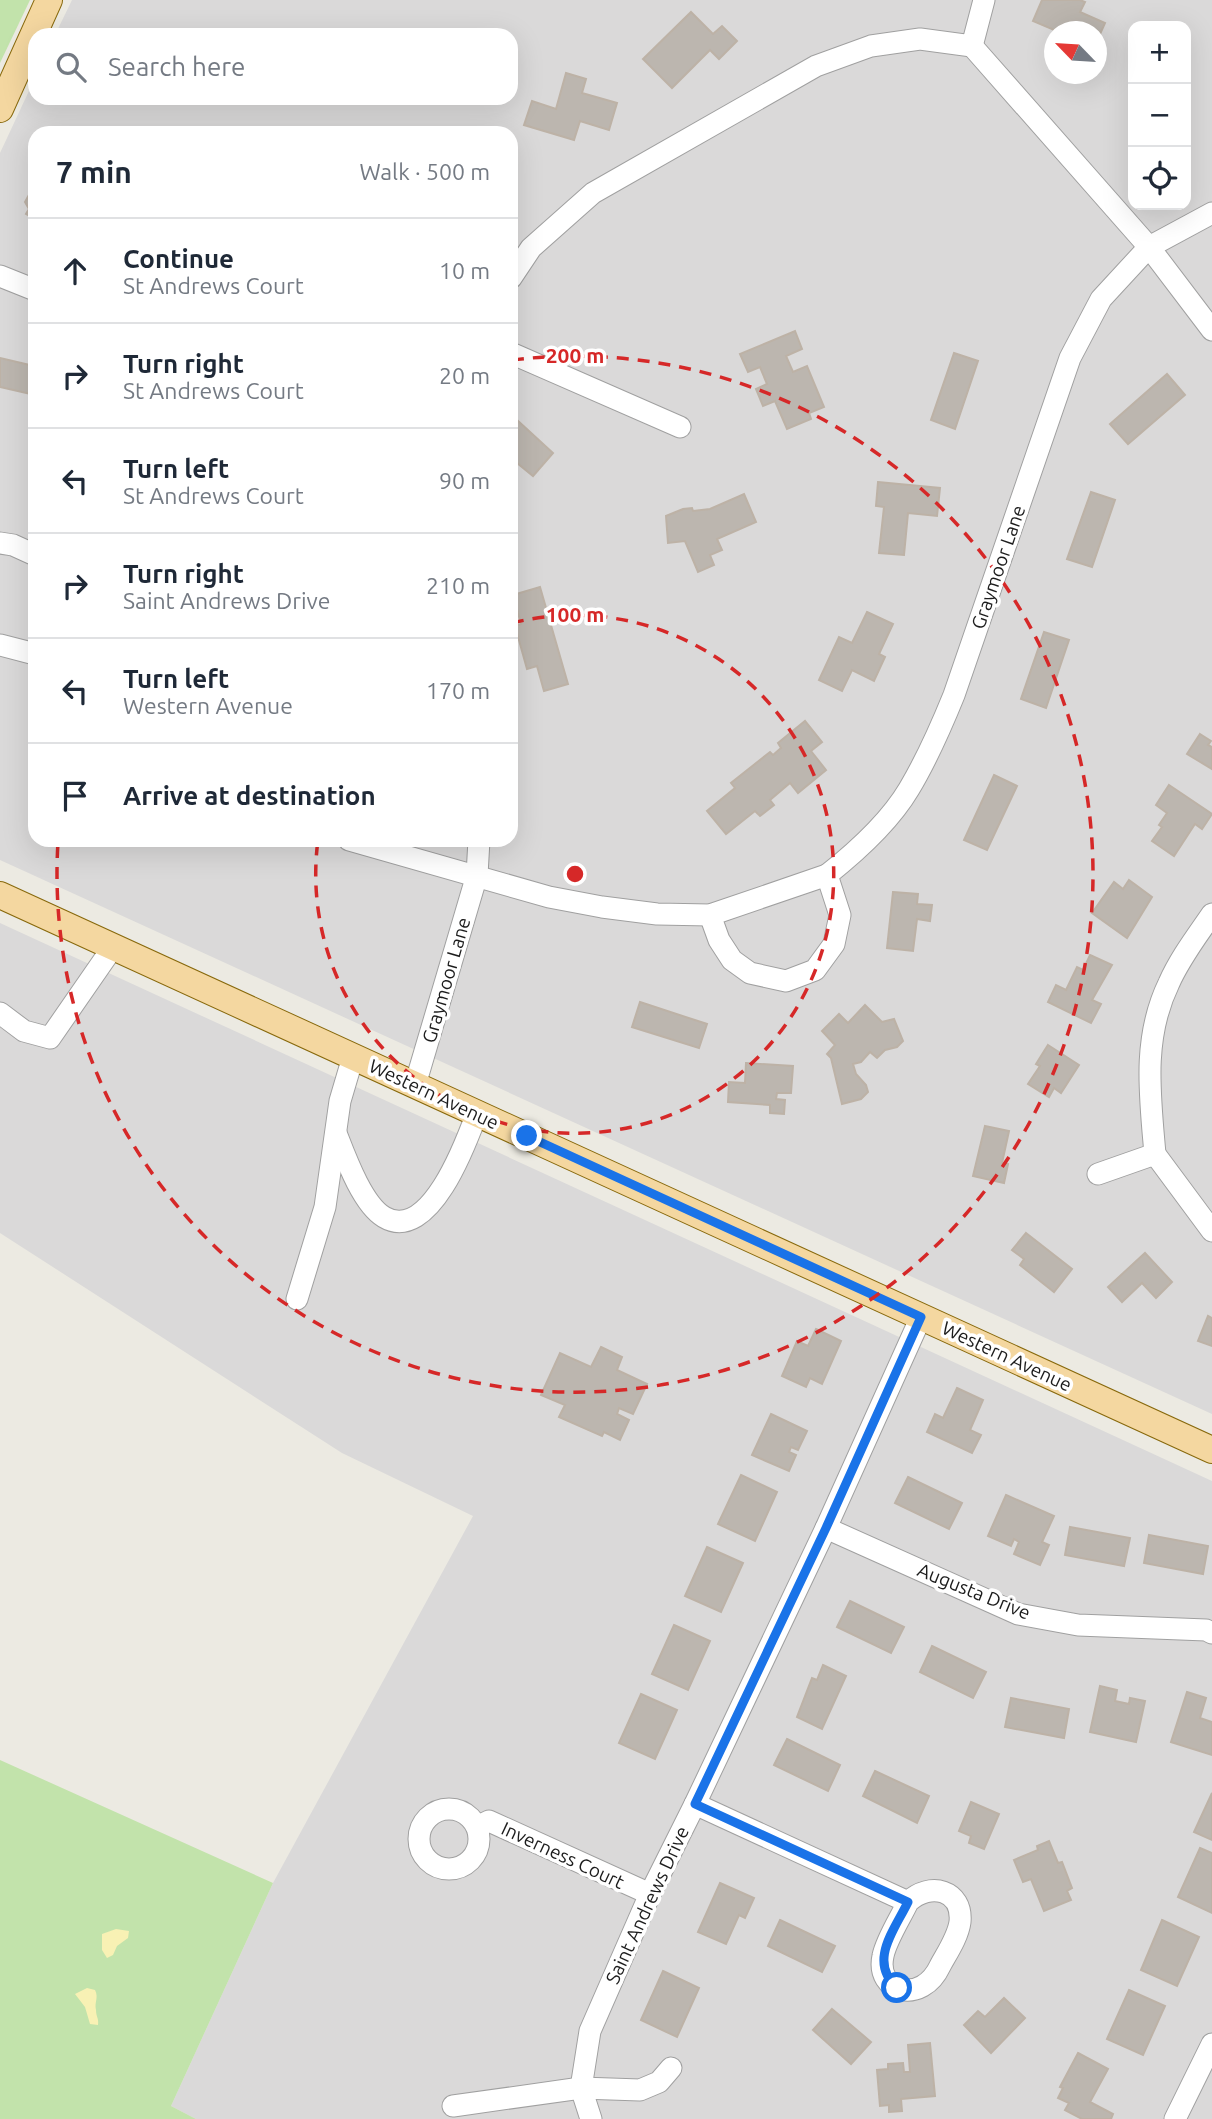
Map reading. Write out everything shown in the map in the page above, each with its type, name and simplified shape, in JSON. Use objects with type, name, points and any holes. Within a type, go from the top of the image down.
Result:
[{"type":"main road","points":[[36,28],[49,0]]},
{"type":"main road","points":[[0,109],[28,47]]},
{"type":"main road","name":"Western Avenue","points":[[0,895],[1212,1450]]},
{"type":"street","points":[[972,46],[984,0]]},
{"type":"street","points":[[518,268],[531,248],[593,193],[816,66],[871,46],[920,39],[972,46],[1149,247],[1212,330]]},
{"type":"street","name":"Graymoor Lane","points":[[375,847],[549,897],[657,914],[710,915],[827,875],[868,838],[908,791],[934,743],[954,695],[1070,358],[1101,299],[1149,247],[1212,213]]},
{"type":"street","points":[[0,276],[28,287]]},
{"type":"street","points":[[518,356],[680,427]]},
{"type":"street","points":[[0,543],[28,552]]},
{"type":"street","points":[[0,645],[28,652]]},
{"type":"street","name":"Graymoor Lane","points":[[415,1085],[477,875],[479,847]]},
{"type":"street","points":[[710,915],[719,940],[732,961],[750,973],[786,981],[815,970],[834,944],[840,915],[827,875]]},
{"type":"street","points":[[1212,914],[1168,984],[1160,1004],[1153,1032],[1149,1078],[1156,1154],[1212,1231]]},
{"type":"street","points":[[0,1013],[24,1031],[50,1038],[113,947]]},
{"type":"street","points":[[297,1299],[325,1207],[340,1101],[353,1057]]},
{"type":"street","points":[[336,1133],[349,1165],[375,1209],[384,1217],[402,1222],[414,1219],[423,1212],[442,1186],[464,1146],[477,1113]]},
{"type":"street","points":[[1098,1174],[1156,1154]]},
{"type":"street","name":"Saint Andrews Drive","points":[[592,2119],[581,2088],[590,2031],[650,1894],[826,1528],[921,1317]]},
{"type":"street","name":"Augusta Drive","points":[[826,1528],[1018,1614],[1078,1625],[1206,1630],[1212,1633]]},
{"type":"street","points":[[695,1804],[908,1902]]},
{"type":"street","name":"Inverness Court","points":[[477,1827],[489,1821],[650,1894]]},
{"type":"street","points":[[924,1890],[941,1891],[956,1903],[960,1919],[959,1928],[935,1977],[927,1986],[906,1991],[897,1988],[890,1981],[885,1973],[883,1955],[908,1902],[924,1890]]},
{"type":"street","points":[[1175,2119],[1212,2044]]},
{"type":"street","points":[[453,2106],[581,2088],[640,2090],[659,2082],[671,2068]]},
{"type":"shaded area","points":[[72,0],[1212,0],[1212,1414],[0,860],[0,153],[28,93],[28,105],[518,105],[518,28],[58,28]]},
{"type":"shaded area","points":[[0,923],[1212,1481],[1212,2119],[196,2119],[171,2106],[273,1883],[473,1516],[342,1453],[0,1233]]},
{"type":"green space","points":[[0,0],[30,0],[0,63]]},
{"type":"green space","points":[[0,1760],[273,1883],[171,2106],[196,2119],[0,2119]]},
{"type":"sand","points":[[116,1929],[129,1931],[128,1938],[107,1958],[102,1950],[102,1934]]},
{"type":"sand","points":[[87,1988],[95,1990],[96,1993],[98,2025],[90,2024],[85,2007],[75,1994]]},
{"type":"building","points":[[1042,0],[1080,0],[1085,2],[1080,12],[1100,21],[1044,21],[1044,26],[1033,21]]},
{"type":"building","points":[[691,12],[713,34],[722,26],[737,41],[719,59],[710,50],[672,88],[643,59]]},
{"type":"building","points":[[566,73],[586,79],[582,93],[617,103],[609,130],[580,121],[574,140],[524,125],[532,101],[556,109]]},
{"type":"building","points":[[795,331],[802,349],[786,356],[793,372],[807,366],[824,407],[809,413],[811,419],[787,429],[775,401],[763,406],[756,389],[767,384],[760,367],[748,372],[740,354]]},
{"type":"building","points":[[954,353],[978,361],[955,429],[931,420]]},
{"type":"building","points":[[0,358],[28,365],[28,393],[0,387]]},
{"type":"building","points":[[1167,374],[1185,395],[1128,444],[1110,424]]},
{"type":"building","points":[[518,421],[553,453],[533,476],[518,464]]},
{"type":"building","points":[[878,482],[940,488],[937,516],[908,513],[904,555],[879,553],[884,507],[876,506]]},
{"type":"building","points":[[1091,492],[1115,500],[1092,567],[1067,559]]},
{"type":"building","points":[[744,494],[756,522],[717,539],[722,550],[710,555],[714,565],[698,572],[685,541],[668,543],[666,516],[683,509],[710,509]]},
{"type":"building","points":[[540,587],[568,684],[544,691],[537,666],[527,669],[518,637],[518,625],[521,624],[518,594]]},
{"type":"building","points":[[867,612],[893,624],[879,654],[885,657],[874,681],[852,670],[842,691],[819,680],[839,637],[852,643]]},
{"type":"building","points":[[1044,632],[1069,640],[1046,708],[1021,699]]},
{"type":"building","points":[[805,721],[822,742],[811,751],[826,770],[798,793],[790,783],[770,800],[774,805],[760,816],[755,811],[726,834],[707,811],[735,788],[731,783],[770,752],[773,755],[781,748],[778,743]]},
{"type":"building","points":[[1200,734],[1211,741],[1208,745],[1212,747],[1212,769],[1187,754]]},
{"type":"building","points":[[994,775],[1017,786],[987,850],[964,840]]},
{"type":"building","points":[[1169,785],[1212,814],[1202,829],[1195,824],[1174,856],[1152,841],[1162,827],[1159,825],[1167,813],[1156,805]]},
{"type":"building","points":[[1129,880],[1152,897],[1127,938],[1092,913],[1114,882],[1123,889]]},
{"type":"building","points":[[893,892],[918,894],[917,904],[932,905],[930,921],[917,919],[913,951],[887,948]]},
{"type":"building","points":[[1090,955],[1112,965],[1092,1000],[1101,1004],[1091,1023],[1048,1002],[1056,985],[1066,990],[1077,967],[1083,970]]},
{"type":"building","points":[[640,1002],[707,1024],[699,1048],[632,1027]]},
{"type":"building","points":[[865,1005],[882,1022],[894,1019],[903,1041],[897,1047],[885,1050],[877,1058],[870,1052],[861,1062],[853,1064],[868,1092],[861,1099],[842,1104],[831,1058],[827,1054],[835,1045],[822,1031],[839,1014],[848,1023]]},
{"type":"building","points":[[1048,1045],[1079,1065],[1061,1093],[1054,1088],[1049,1097],[1028,1084],[1040,1066],[1036,1064]]},
{"type":"building","points":[[746,1063],[793,1066],[791,1093],[777,1093],[776,1099],[785,1100],[784,1114],[770,1113],[770,1105],[728,1102],[729,1082],[745,1083]]},
{"type":"building","points":[[985,1126],[1009,1131],[1002,1163],[1008,1164],[1004,1183],[973,1176]]},
{"type":"building","points":[[1026,1233],[1072,1269],[1054,1292],[1020,1265],[1024,1259],[1012,1250]]},
{"type":"building","points":[[1145,1253],[1172,1282],[1156,1298],[1142,1283],[1122,1302],[1108,1287]]},
{"type":"building","points":[[1208,1316],[1212,1318],[1212,1346],[1198,1341]]},
{"type":"building","points":[[816,1329],[841,1341],[822,1384],[810,1378],[806,1387],[782,1376],[797,1341],[808,1346]]},
{"type":"building","points":[[601,1347],[622,1357],[617,1370],[647,1384],[633,1414],[619,1408],[617,1414],[629,1420],[620,1440],[604,1432],[602,1436],[559,1417],[565,1405],[541,1395],[560,1353],[591,1367]]},
{"type":"building","points":[[957,1388],[983,1400],[970,1430],[981,1435],[972,1453],[927,1432],[935,1414],[943,1418]]},
{"type":"building","points":[[771,1414],[807,1431],[798,1450],[791,1447],[789,1452],[796,1455],[789,1471],[752,1455]]},
{"type":"building","points":[[741,1475],[777,1492],[755,1541],[718,1524]]},
{"type":"building","points":[[908,1477],[962,1503],[949,1529],[895,1503]]},
{"type":"building","points":[[1006,1495],[1054,1516],[1042,1542],[1049,1545],[1040,1565],[1014,1554],[1019,1542],[1014,1539],[1011,1546],[988,1536]]},
{"type":"building","points":[[1070,1527],[1130,1538],[1124,1566],[1065,1555]]},
{"type":"building","points":[[1149,1535],[1208,1546],[1203,1574],[1144,1563]]},
{"type":"building","points":[[707,1547],[743,1563],[721,1612],[685,1596]]},
{"type":"building","points":[[850,1601],[904,1627],[891,1653],[837,1627]]},
{"type":"building","points":[[674,1625],[710,1641],[688,1690],[652,1674]]},
{"type":"building","points":[[932,1646],[986,1672],[973,1698],[920,1672]]},
{"type":"building","points":[[823,1665],[846,1676],[822,1729],[797,1717],[812,1678],[817,1680]]},
{"type":"building","points":[[1100,1686],[1117,1690],[1115,1701],[1129,1704],[1130,1698],[1145,1701],[1136,1742],[1090,1732]]},
{"type":"building","points":[[1187,1692],[1206,1698],[1200,1718],[1212,1722],[1212,1755],[1171,1742]]},
{"type":"building","points":[[641,1694],[677,1710],[655,1759],[619,1743]]},
{"type":"building","points":[[1011,1698],[1069,1709],[1064,1738],[1005,1727]]},
{"type":"building","points":[[787,1739],[840,1765],[828,1791],[774,1765]]},
{"type":"building","points":[[875,1771],[929,1796],[917,1823],[863,1796]]},
{"type":"building","points":[[1212,1793],[1212,1840],[1194,1832]]},
{"type":"building","points":[[971,1802],[999,1814],[984,1849],[969,1843],[971,1836],[959,1831]]},
{"type":"building","points":[[1049,1841],[1058,1863],[1062,1862],[1072,1888],[1067,1891],[1071,1900],[1044,1911],[1031,1879],[1023,1882],[1014,1860],[1038,1850],[1037,1846]]},
{"type":"building","points":[[1200,1848],[1212,1853],[1212,1913],[1178,1897]]},
{"type":"building","points":[[720,1883],[754,1898],[745,1918],[739,1915],[726,1944],[698,1932]]},
{"type":"building","points":[[780,1920],[835,1946],[822,1972],[768,1946]]},
{"type":"building","points":[[1162,1920],[1199,1937],[1177,1986],[1141,1970]]},
{"type":"building","points":[[663,1971],[699,1988],[677,2037],[641,2020]]},
{"type":"building","points":[[1129,1990],[1165,2006],[1143,2055],[1107,2039]]},
{"type":"building","points":[[1004,1998],[1025,2018],[991,2053],[964,2025],[978,2011],[985,2017]]},
{"type":"building","points":[[832,2009],[871,2042],[851,2064],[813,2030]]},
{"type":"building","points":[[930,2043],[935,2096],[901,2099],[902,2111],[889,2112],[889,2105],[880,2106],[877,2070],[888,2069],[888,2064],[903,2063],[904,2072],[910,2072],[908,2045]]},
{"type":"building","points":[[1078,2053],[1108,2069],[1090,2102],[1113,2114],[1111,2119],[1082,2119],[1065,2110],[1069,2103],[1058,2098],[1063,2088],[1060,2087]]},
{"type":"route","points":[[527,1136],[921,1317],[826,1528],[695,1804],[908,1902],[883,1955],[885,1973],[897,1988]]}]
